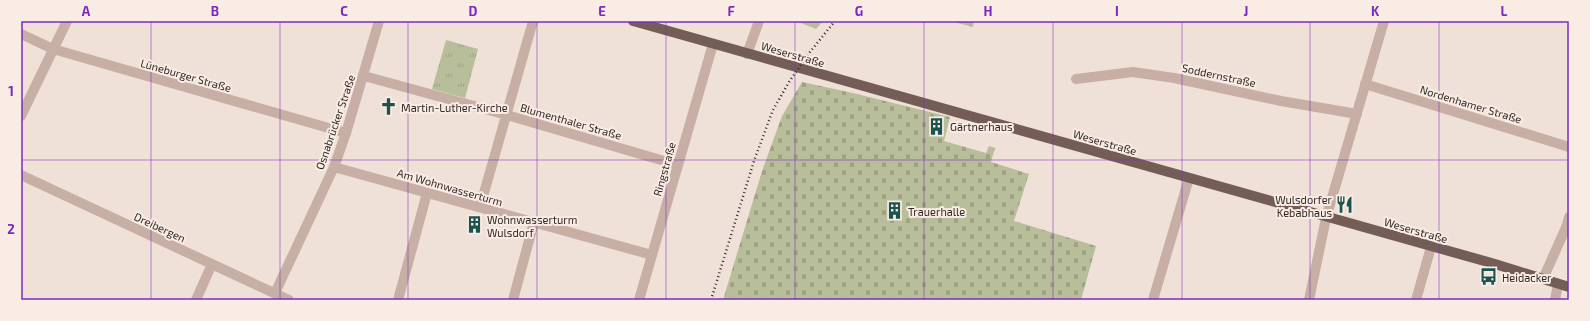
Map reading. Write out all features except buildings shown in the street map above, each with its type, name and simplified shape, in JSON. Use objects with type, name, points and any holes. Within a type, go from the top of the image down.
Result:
[{"type":"main road","name":"Weserstraße","points":[[633,21],[1569,287]]},
{"type":"street","points":[[21,116],[67,21]]},
{"type":"street","name":"Osnabrücker Straße","points":[[275,293],[334,167],[364,76],[379,21]]},
{"type":"street","points":[[480,207],[533,21]]},
{"type":"street","points":[[747,54],[759,21]]},
{"type":"street","points":[[1309,300],[1326,218],[1384,21]]},
{"type":"street","name":"Lüneburger Straße","points":[[21,34],[53,50],[346,133]]},
{"type":"street","name":"Ringstraße","points":[[639,300],[713,44]]},
{"type":"street","name":"Soddernstraße","points":[[1076,79],[1133,72],[1174,78],[1288,102],[1357,114]]},
{"type":"street","name":"Blumenthaler Straße","points":[[364,76],[507,115],[678,165]]},
{"type":"street","name":"Nordenhamer Straße","points":[[1365,84],[1569,147]]},
{"type":"street","name":"Am Wohnwasserturm","points":[[334,167],[652,255]]},
{"type":"street","name":"Dreibergen","points":[[21,176],[289,300]]},
{"type":"street","points":[[1152,300],[1189,178]]},
{"type":"street","points":[[398,300],[427,193]]},
{"type":"street","points":[[1543,280],[1567,225],[1569,217]]},
{"type":"street","points":[[513,300],[534,222]]},
{"type":"street","points":[[1416,300],[1431,247]]},
{"type":"street","points":[[196,300],[212,264]]},
{"type":"street","points":[[1555,300],[1558,284]]},
{"type":"green space","points":[[796,21],[823,21],[816,29]]},
{"type":"green space","points":[[950,21],[974,21],[973,27]]},
{"type":"green space","points":[[446,40],[478,49],[465,98],[432,89]]},
{"type":"green space","points":[[802,82],[950,117],[944,141],[986,153],[989,146],[995,148],[991,162],[1029,174],[1014,221],[1096,246],[1081,300],[723,300],[762,171],[782,116]]},
{"type":"railway","points":[[711,300],[754,161],[773,110],[789,82],[810,52],[835,21]]},
{"type":"place","name":"Martin-Luther-Kirche","points":[[388,107]]},
{"type":"place","name":"Gärtnerhaus","points":[[937,126]]},
{"type":"place","name":"Wulsdorfer Kebabhaus","points":[[1345,205]]},
{"type":"place","name":"Trauerhalle","points":[[895,211]]},
{"type":"place","name":"Wohnwasserturm Wulsdorf","points":[[474,225]]},
{"type":"place","name":"Heidacker","points":[[1489,277]]}]
